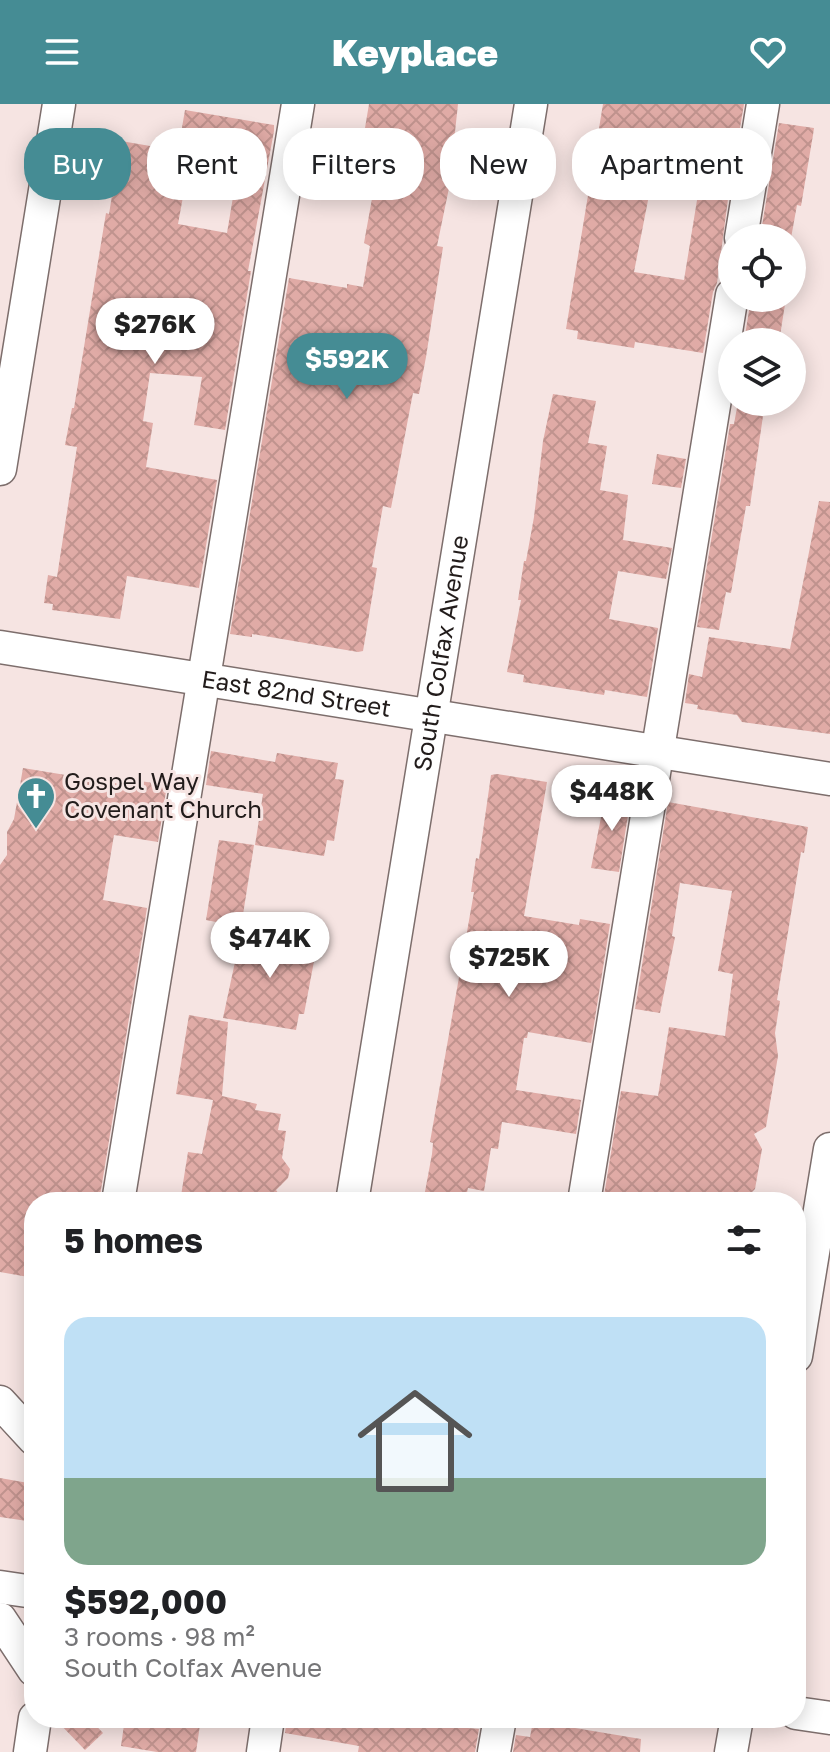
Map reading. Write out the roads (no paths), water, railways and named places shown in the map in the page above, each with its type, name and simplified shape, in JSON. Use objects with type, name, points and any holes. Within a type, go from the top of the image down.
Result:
[{"type":"street","points":[[0,469],[59,104]]},
{"type":"street","points":[[120,1192],[298,104]]},
{"type":"street","name":"South Colfax Avenue","points":[[354,1192],[531,104]]},
{"type":"street","points":[[743,224],[763,104]]},
{"type":"street","points":[[586,1192],[729,312]]},
{"type":"street","name":"East 82nd Street","points":[[0,647],[830,779]]},
{"type":"street","points":[[806,1295],[830,1149]]},
{"type":"street","points":[[0,1402],[24,1428]]},
{"type":"street","points":[[0,1587],[24,1591]]},
{"type":"street","points":[[0,1619],[24,1655]]},
{"type":"street","points":[[806,1714],[830,1718]]},
{"type":"street","points":[[30,1752],[34,1728]]},
{"type":"street","points":[[263,1752],[267,1728]]},
{"type":"street","points":[[494,1752],[498,1728]]},
{"type":"street","points":[[731,1752],[735,1728]]},
{"type":"place","name":"Gospel Way Covenant Church","points":[[36,830]]}]
